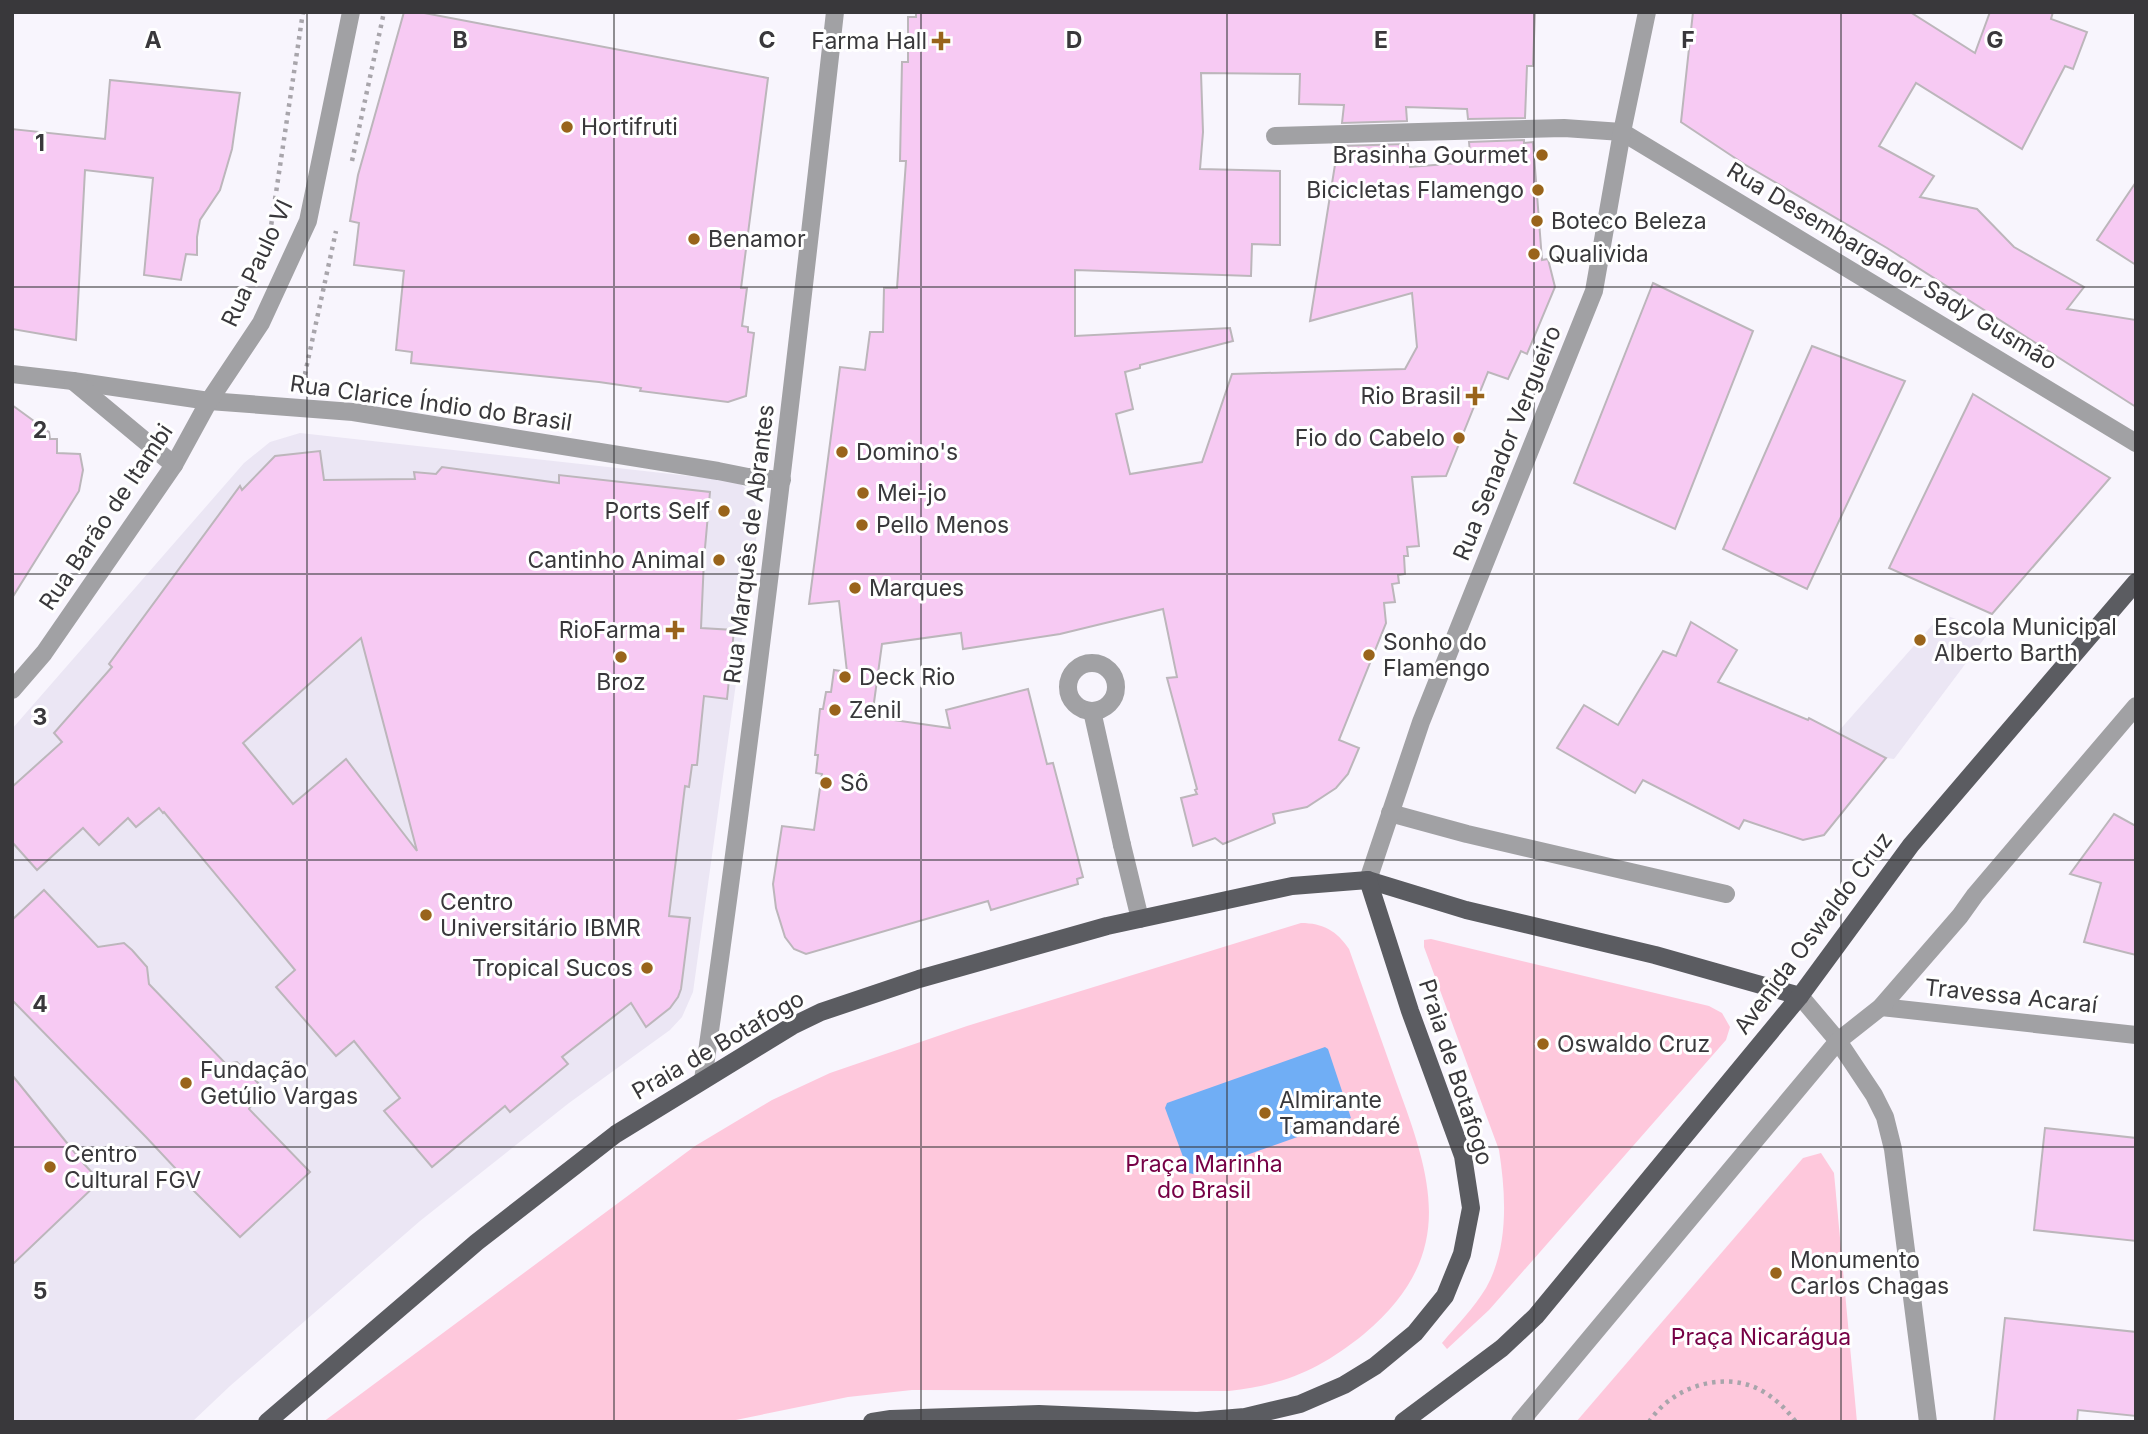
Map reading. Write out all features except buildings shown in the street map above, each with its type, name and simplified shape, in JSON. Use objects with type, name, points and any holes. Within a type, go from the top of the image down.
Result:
[{"type":"main road","name":"Avenida Oswaldo Cruz","points":[[1402,1422],[1502,1348],[1536,1316],[1800,996],[1911,845],[2136,582]]},
{"type":"main road","name":"Praia de Botafogo","points":[[267,1422],[477,1242],[616,1134],[792,1026],[821,1012],[919,978],[1107,926],[1292,886],[1368,880],[1466,910],[1655,955],[1800,996]]},
{"type":"main road","name":"Praia de Botafogo","points":[[872,1422],[1039,1414],[1195,1421],[1245,1417],[1300,1404],[1344,1385],[1375,1366],[1415,1333],[1445,1296],[1462,1254],[1471,1208],[1463,1156],[1410,1011],[1368,880]]},
{"type":"street","name":"Rua Paulo VI","points":[[209,401],[261,323],[308,221],[351,12]]},
{"type":"street","name":"Rua Marquês de Abrantes","points":[[703,1080],[725,933],[782,480],[835,12]]},
{"type":"street","name":"Rua Senador Vergueiro","points":[[1368,880],[1421,722],[1594,291],[1622,132],[1647,12]]},
{"type":"street","points":[[1275,136],[1564,128],[1622,132]]},
{"type":"street","name":"Rua Desembargador Sady Gusmão","points":[[1622,132],[2136,443]]},
{"type":"street","name":"Rua Clarice Índio do Brasil","points":[[12,374],[209,401],[353,412],[748,477],[782,480]]},
{"type":"street","points":[[73,381],[174,465]]},
{"type":"street","name":"Rua Barão de Itambi","points":[[12,691],[44,653],[174,465],[209,401]]},
{"type":"street","points":[[1520,1422],[1838,1041],[1881,1007],[1961,916],[1975,895],[2136,706]]},
{"type":"street","points":[[1092,711],[1140,919]]},
{"type":"street","points":[[1390,813],[1467,834],[1726,894]]},
{"type":"street","points":[[1800,996],[1838,1041],[1874,1095],[1885,1117],[1893,1149],[1928,1422]]},
{"type":"street","name":"Travessa Acaraí","points":[[1881,1007],[2136,1035]]},
{"type":"path","points":[[268,244],[303,12]]},
{"type":"path","points":[[1649,1422],[1656,1411],[1680,1392],[1707,1383],[1735,1383],[1762,1391],[1785,1408],[1796,1422]]},
{"type":"shaded area","points":[[300,433],[726,480],[742,485],[750,494],[759,511],[758,525],[693,992],[682,1017],[670,1030],[569,1103],[420,1221],[192,1422],[12,1422],[12,729],[244,463],[270,442]]},
{"type":"shaded area","points":[[1942,614],[1990,631],[1894,759],[1886,758],[1837,733]]},
{"type":"green space","name":"Praça Marinha do Brasil","points":[[1301,923],[1329,929],[1340,937],[1349,949],[1410,1120],[1427,1186],[1429,1217],[1425,1247],[1413,1276],[1393,1305],[1364,1334],[1317,1366],[1285,1380],[1229,1391],[912,1390],[848,1397],[726,1422],[323,1422],[695,1146],[772,1100],[830,1073],[967,1026]]},
{"type":"green space","points":[[1431,939],[1709,1006],[1722,1013],[1730,1027],[1726,1040],[1489,1310],[1447,1349],[1442,1343],[1476,1302],[1493,1272],[1502,1238],[1504,1203],[1499,1150],[1424,947],[1424,940]]},
{"type":"green space","name":"Praça Nicarágua","points":[[1821,1153],[1834,1173],[1857,1422],[1576,1422],[1803,1158]]},
{"type":"water","points":[[1325,1047],[1328,1049],[1351,1118],[1193,1174],[1189,1173],[1165,1108],[1167,1103]]},
{"type":"place","name":"Farma Hall","points":[[941,41]]},
{"type":"place","name":"Hortifruti","points":[[567,127]]},
{"type":"place","name":"Brasinha Gourmet","points":[[1542,155]]},
{"type":"place","name":"Bicicletas Flamengo","points":[[1538,190]]},
{"type":"place","name":"Boteco Beleza","points":[[1537,221]]},
{"type":"place","name":"Benamor","points":[[694,239]]},
{"type":"place","name":"Qualivida","points":[[1534,254]]},
{"type":"place","name":"Rio Brasil","points":[[1475,396]]},
{"type":"place","name":"Fio do Cabelo","points":[[1459,438]]},
{"type":"place","name":"Domino's","points":[[842,452]]},
{"type":"place","name":"Mei-jo","points":[[863,493]]},
{"type":"place","name":"Ports Self","points":[[724,511]]},
{"type":"place","name":"Pello Menos","points":[[862,525]]},
{"type":"place","name":"Cantinho Animal","points":[[719,560]]},
{"type":"place","name":"Marques","points":[[855,588]]},
{"type":"place","name":"RioFarma","points":[[675,630]]},
{"type":"place","name":"Escola Municipal Alberto Barth","points":[[1920,640]]},
{"type":"place","name":"Sonho do Flamengo","points":[[1369,655]]},
{"type":"place","name":"Broz","points":[[621,657]]},
{"type":"place","name":"Deck Rio","points":[[845,677]]},
{"type":"place","name":"Zenil","points":[[835,710]]},
{"type":"place","name":"Sô","points":[[826,783]]},
{"type":"place","name":"Centro Universitário IBMR","points":[[426,915]]},
{"type":"place","name":"Tropical Sucos","points":[[647,968]]},
{"type":"place","name":"Oswaldo Cruz","points":[[1543,1044]]},
{"type":"place","name":"Fundação Getúlio Vargas","points":[[186,1083]]},
{"type":"place","name":"Almirante Tamandaré","points":[[1265,1113]]},
{"type":"place","name":"Centro Cultural FGV","points":[[50,1167]]},
{"type":"place","name":"Monumento Carlos Chagas","points":[[1776,1273]]}]
